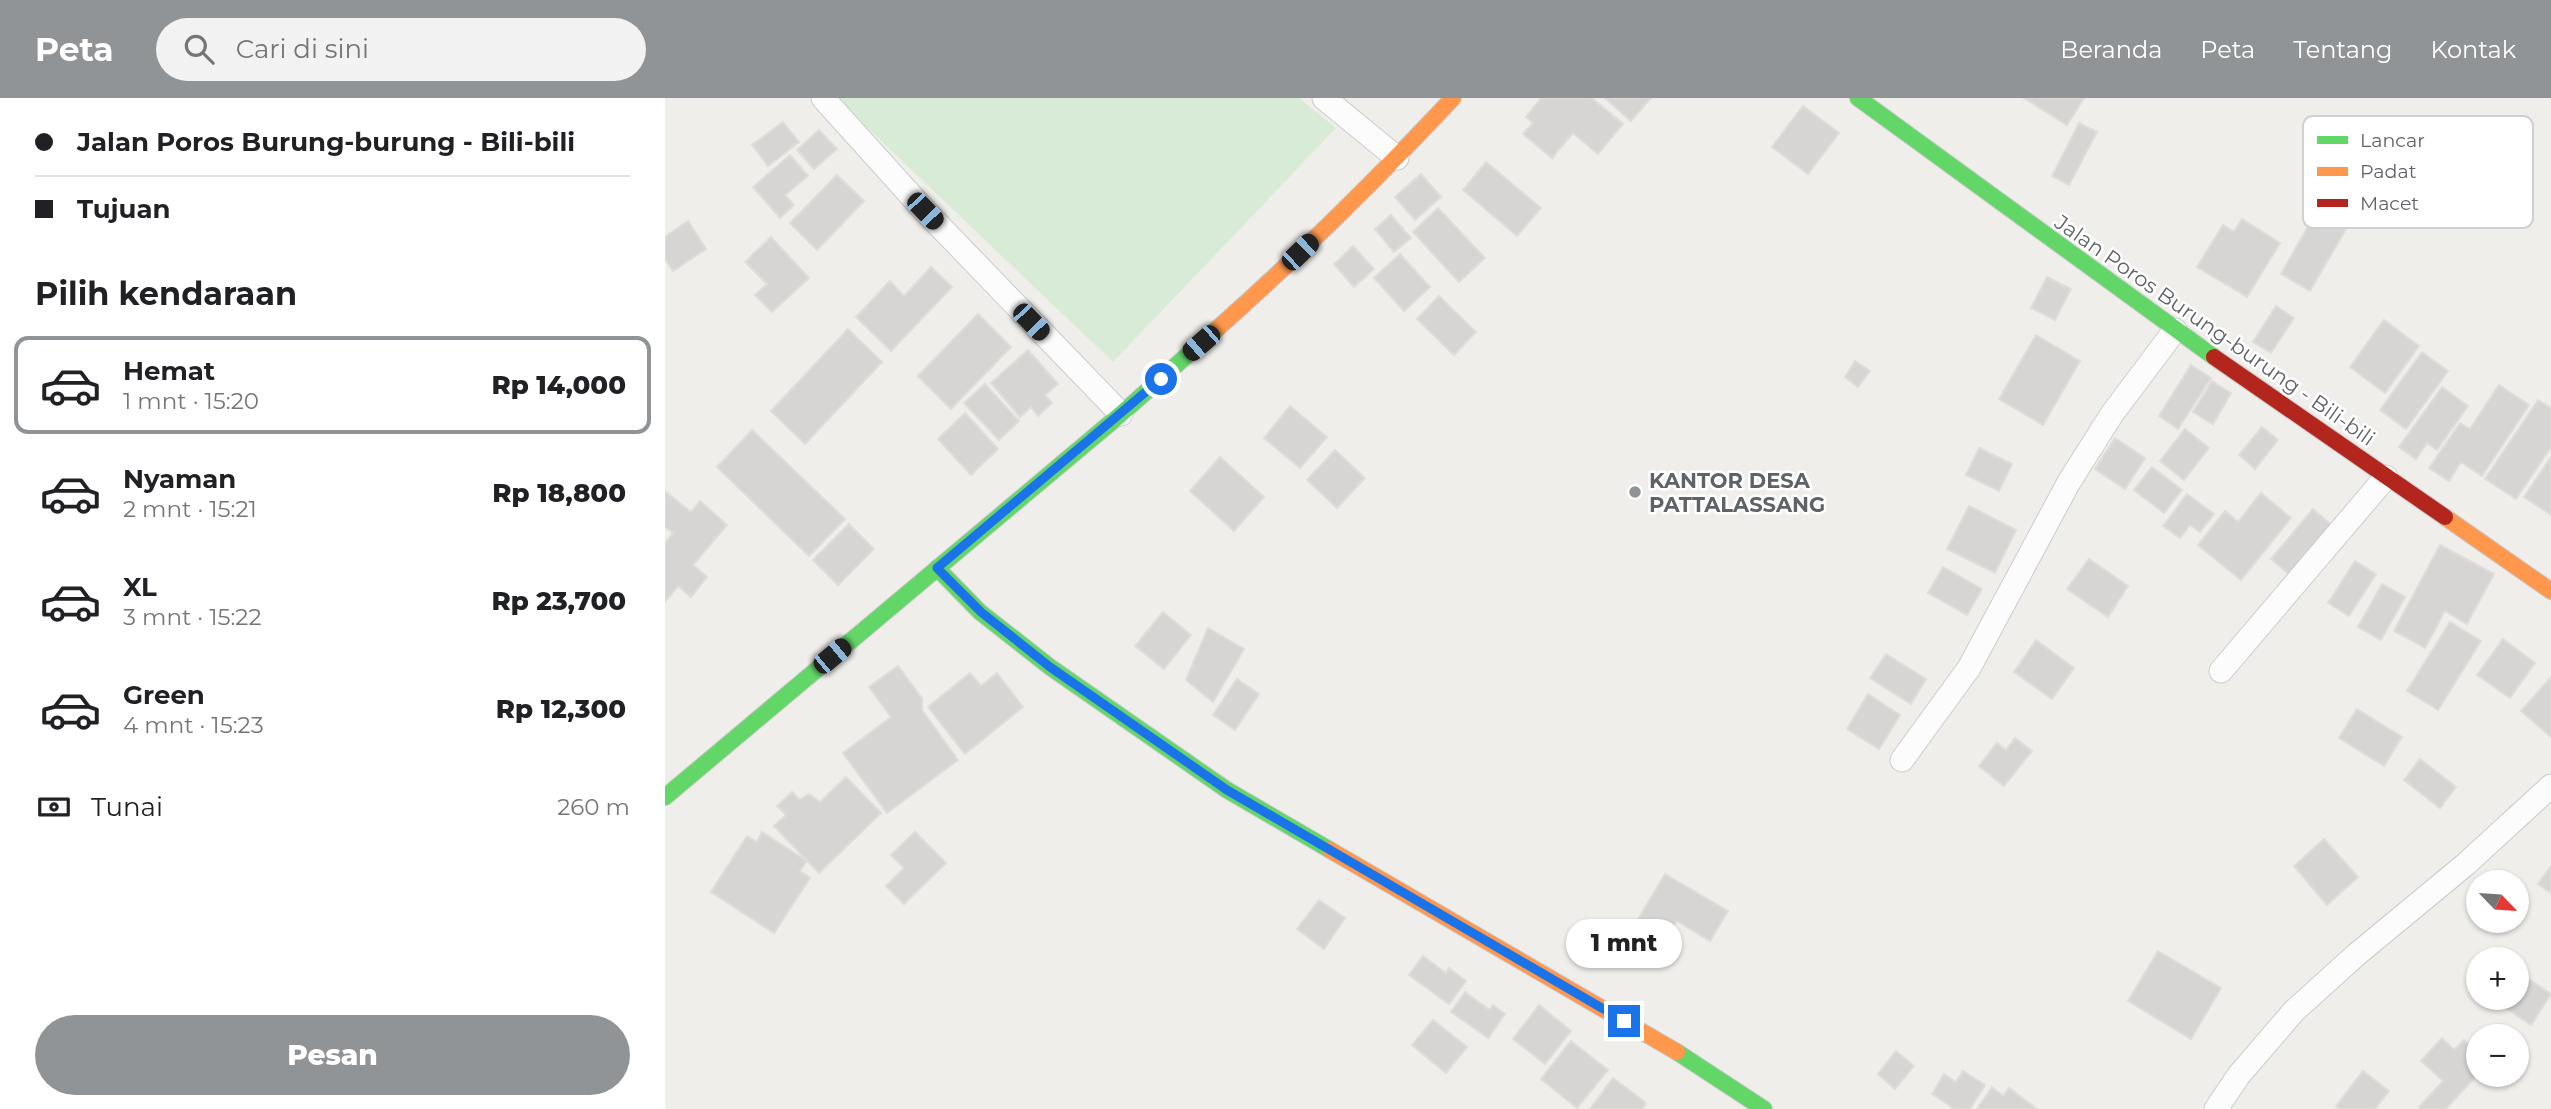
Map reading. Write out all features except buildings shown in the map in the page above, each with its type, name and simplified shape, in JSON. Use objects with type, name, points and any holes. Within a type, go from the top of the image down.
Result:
[{"type":"main road","points":[[665,797],[1121,414],[1261,290],[1397,158],[1453,98]]},
{"type":"main road","name":"Jalan Poros Burung-burung - Bili-bili","points":[[1858,98],[2175,330],[2551,591]]},
{"type":"main road","points":[[937,568],[981,612],[1050,667],[1227,790],[1553,978],[1719,1078],[1764,1109]]},
{"type":"street","points":[[823,98],[925,211],[1121,414]]},
{"type":"street","points":[[1324,98],[1397,158]]},
{"type":"street","points":[[1902,760],[1969,668],[2076,471],[2112,414],[2175,330]]},
{"type":"street","points":[[2221,671],[2386,477]]},
{"type":"street","points":[[2217,1109],[2239,1075],[2294,1011],[2356,955],[2466,864],[2551,786]]},
{"type":"green space","points":[[836,98],[1299,98],[1336,128],[1113,362]]},
{"type":"traffic: fast","points":[[1858,98],[2214,357]]},
{"type":"traffic: fast","points":[[665,797],[1121,414],[1218,328]]},
{"type":"traffic: fast","points":[[937,568],[980,612],[1050,667],[1227,790],[1330,850]]},
{"type":"traffic: fast","points":[[1677,1052],[1764,1109]]},
{"type":"traffic: slow","points":[[1218,328],[1338,216],[1453,98]]},
{"type":"traffic: slow","points":[[2445,517],[2551,591]]},
{"type":"traffic: slow","points":[[1330,850],[1677,1052]]},
{"type":"traffic: jam","points":[[2214,357],[2445,517]]},
{"type":"place","name":"KANTOR DESA PATTALASSANG","points":[[1635,492]]},
{"type":"route","points":[[1161,379],[937,568],[981,612],[1050,667],[1227,790],[1624,1021]]}]
